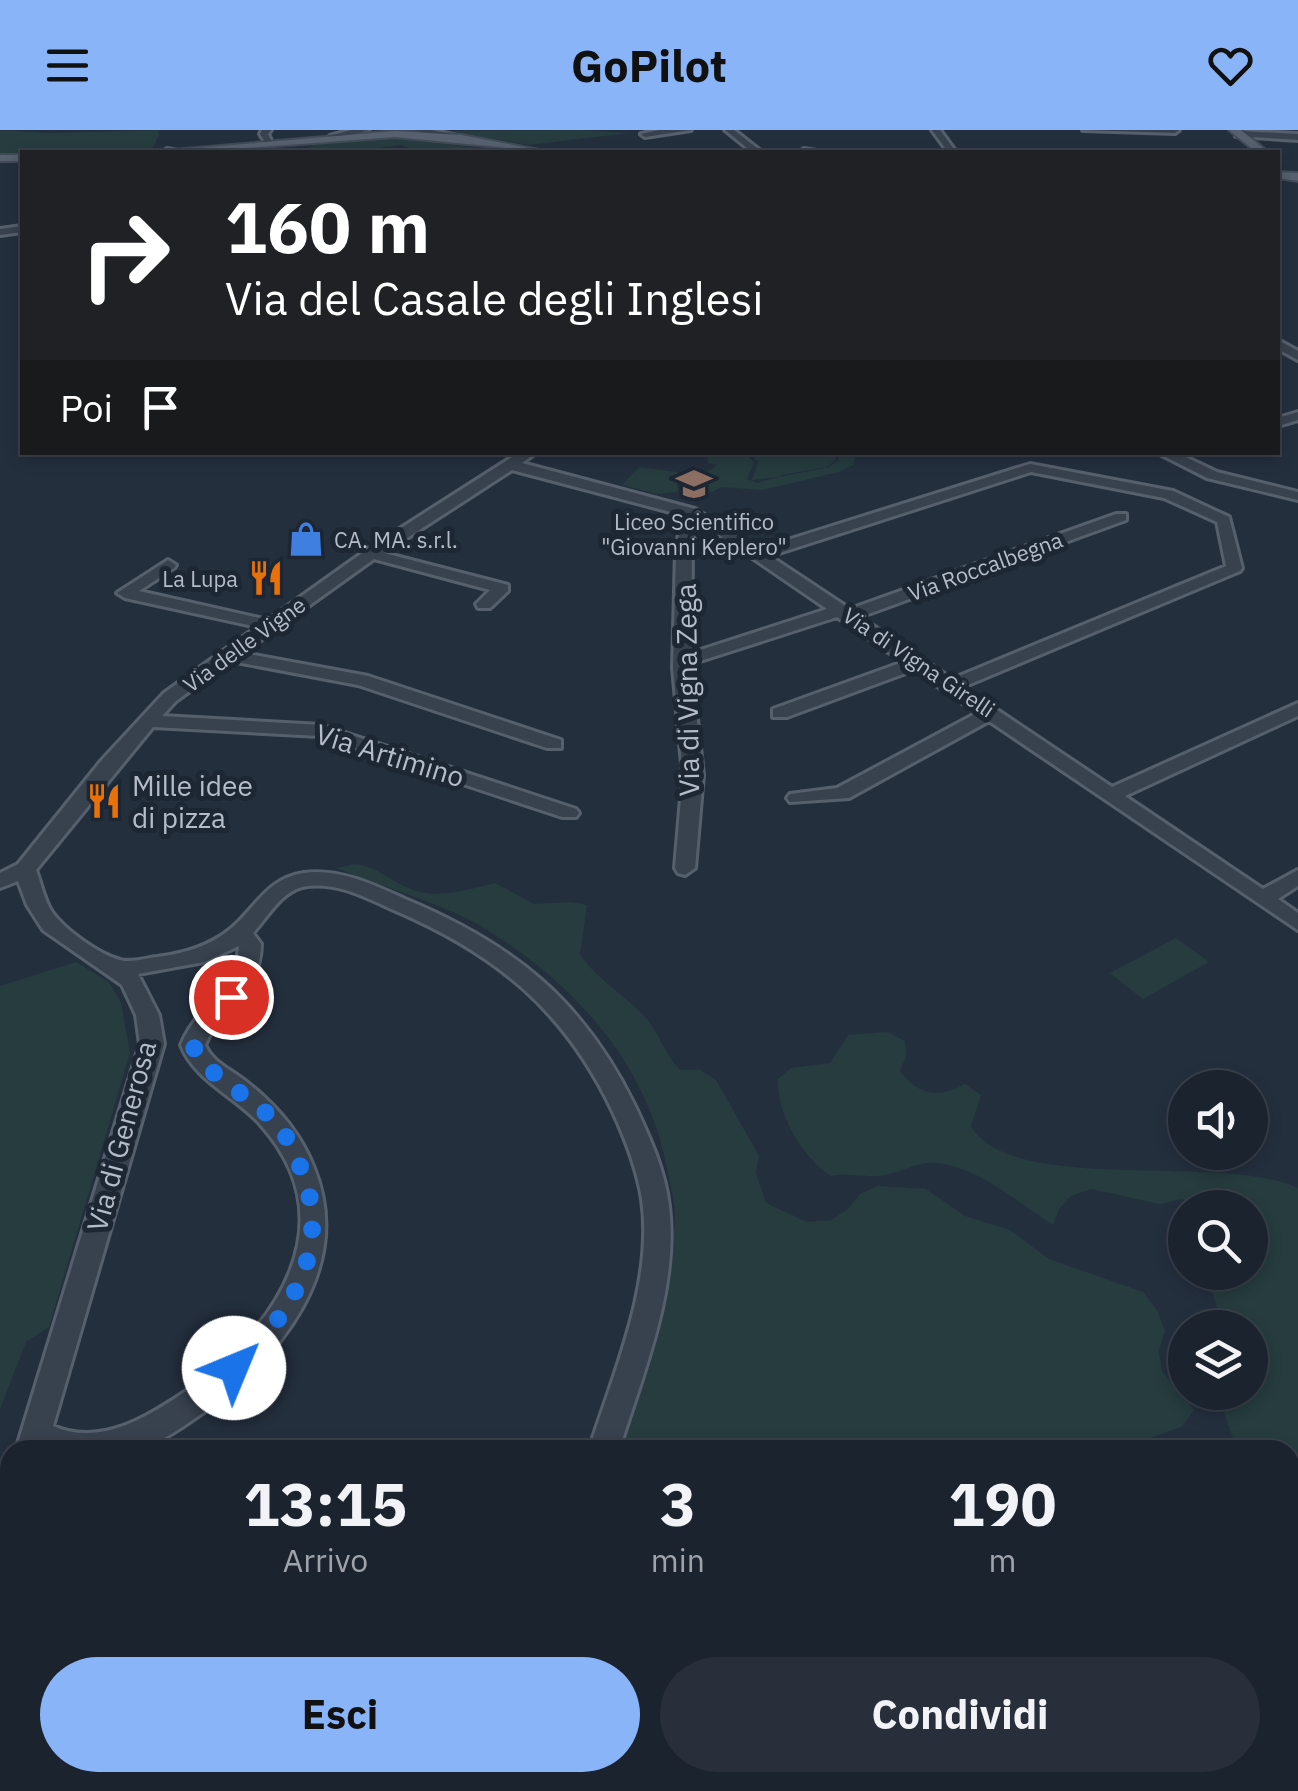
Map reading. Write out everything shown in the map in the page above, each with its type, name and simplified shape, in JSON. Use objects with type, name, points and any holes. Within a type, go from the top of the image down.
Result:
[{"type":"main road","points":[[222,150],[270,137],[388,132],[461,138],[532,150]]},
{"type":"main road","points":[[1237,132],[1260,150]]},
{"type":"street","points":[[334,136],[365,130]]},
{"type":"street","points":[[388,132],[415,130],[461,138]]},
{"type":"street","points":[[437,130],[461,138]]},
{"type":"street","points":[[645,134],[687,130]]},
{"type":"street","points":[[728,130],[754,150]]},
{"type":"street","points":[[1086,130],[1176,130]]},
{"type":"street","points":[[1237,132],[1298,137]]},
{"type":"street","name":"Via delle Vigne","points":[[1,879],[25,869],[146,721],[226,656],[371,554],[526,455]]},
{"type":"street","points":[[1170,455],[1212,474],[1298,496]]},
{"type":"street","name":"Via di Vigna Girelli","points":[[511,465],[690,512],[994,712],[1298,923]]},
{"type":"street","points":[[759,554],[1030,468],[1168,494],[1224,520],[1234,568],[952,685]]},
{"type":"street","name":"Via di Vigna Zega","points":[[685,868],[693,774],[682,668],[684,552],[690,512]]},
{"type":"street","name":"Via Roccalbegna","points":[[689,659],[845,612],[1120,517]]},
{"type":"street","points":[[371,554],[502,588],[484,604]]},
{"type":"street","points":[[168,565],[124,593],[269,625]]},
{"type":"street","points":[[226,656],[362,680],[554,744]]},
{"type":"street","points":[[780,714],[918,662]]},
{"type":"street","points":[[1113,794],[1298,708]]},
{"type":"street","points":[[797,798],[842,794],[994,712]]},
{"type":"street","name":"Via Artimino","points":[[146,721],[320,731],[569,813]]},
{"type":"street","points":[[25,869],[33,901],[50,924],[122,968],[174,963],[206,953],[240,933],[262,903],[285,887],[314,879],[337,882],[431,917],[478,942],[544,991],[584,1033],[639,1142],[657,1218],[646,1305],[607,1440]]},
{"type":"street","points":[[1264,898],[1298,877]]},
{"type":"street","points":[[152,1044],[194,1038],[231,997],[248,966],[250,944],[240,933]]},
{"type":"street","name":"Via di Generosa","points":[[33,1440],[152,1044],[142,997],[122,968]]},
{"type":"street","points":[[126,1440],[175,1413],[252,1352],[294,1298],[310,1256],[310,1192],[290,1143],[276,1122],[254,1101],[200,1061],[194,1050],[194,1038]]},
{"type":"green space","points":[[0,130],[158,130],[159,135],[152,150],[20,150],[20,154],[0,155]]},
{"type":"green space","points":[[445,131],[629,133],[529,145]]},
{"type":"green space","points":[[382,137],[497,150],[416,150],[400,145],[361,150],[301,150],[327,140]]},
{"type":"green space","points":[[708,455],[748,455],[754,463],[747,479],[757,483],[778,477],[752,480],[758,462],[751,455],[835,455],[836,460],[826,467],[779,477],[829,467],[839,460],[838,455],[856,455],[853,465],[839,472],[762,490],[722,487],[699,498],[705,494],[706,473],[717,465],[708,463]]},
{"type":"green space","points":[[639,467],[677,472],[678,492],[657,494],[622,485]]},
{"type":"green space","points":[[354,864],[369,867],[406,887],[428,893],[450,893],[495,883],[534,904],[587,905],[580,954],[644,1016],[680,1070],[700,1070],[716,1080],[759,1156],[756,1173],[766,1203],[807,1222],[831,1220],[848,1209],[860,1194],[878,1186],[926,1189],[965,1216],[1010,1230],[1049,1259],[1143,1292],[1157,1310],[1165,1331],[1159,1351],[1162,1371],[1168,1378],[1168,1410],[1194,1410],[1181,1427],[1144,1440],[624,1440],[672,1249],[674,1201],[657,1130],[624,1060],[576,1000],[548,974],[484,928],[337,868]]},
{"type":"green space","points":[[1176,938],[1209,962],[1143,999],[1110,973]]},
{"type":"green space","points":[[76,962],[109,982],[121,1003],[130,1053],[49,1327],[26,1342],[0,1409],[0,986]]},
{"type":"green space","points":[[888,1032],[905,1041],[906,1057],[900,1071],[921,1090],[947,1092],[965,1084],[981,1095],[971,1126],[993,1147],[1028,1160],[1072,1167],[1221,1173],[1264,1178],[1298,1188],[1298,1440],[1234,1440],[1223,1410],[1268,1410],[1268,1310],[1217,1310],[1212,1290],[1268,1290],[1268,1190],[1168,1190],[1168,1202],[1160,1204],[1091,1189],[1071,1196],[1059,1209],[1053,1225],[998,1188],[952,1166],[929,1163],[885,1175],[831,1176],[793,1134],[782,1106],[778,1079],[791,1068],[830,1063],[848,1035]]},
{"type":"place","name":"Liceo Scientifico \"Giovanni Keplero\"","points":[[694,484]]},
{"type":"place","name":"CA. MA. s.r.l.","points":[[306,539]]},
{"type":"place","name":"La Lupa","points":[[266,578]]},
{"type":"place","name":"Mille idee di pizza","points":[[104,801]]},
{"type":"route","points":[[231,997],[194,1038],[194,1050],[205,1066],[254,1101],[283,1131],[310,1192],[312,1220],[310,1256],[294,1298],[270,1333],[234,1368]]}]
